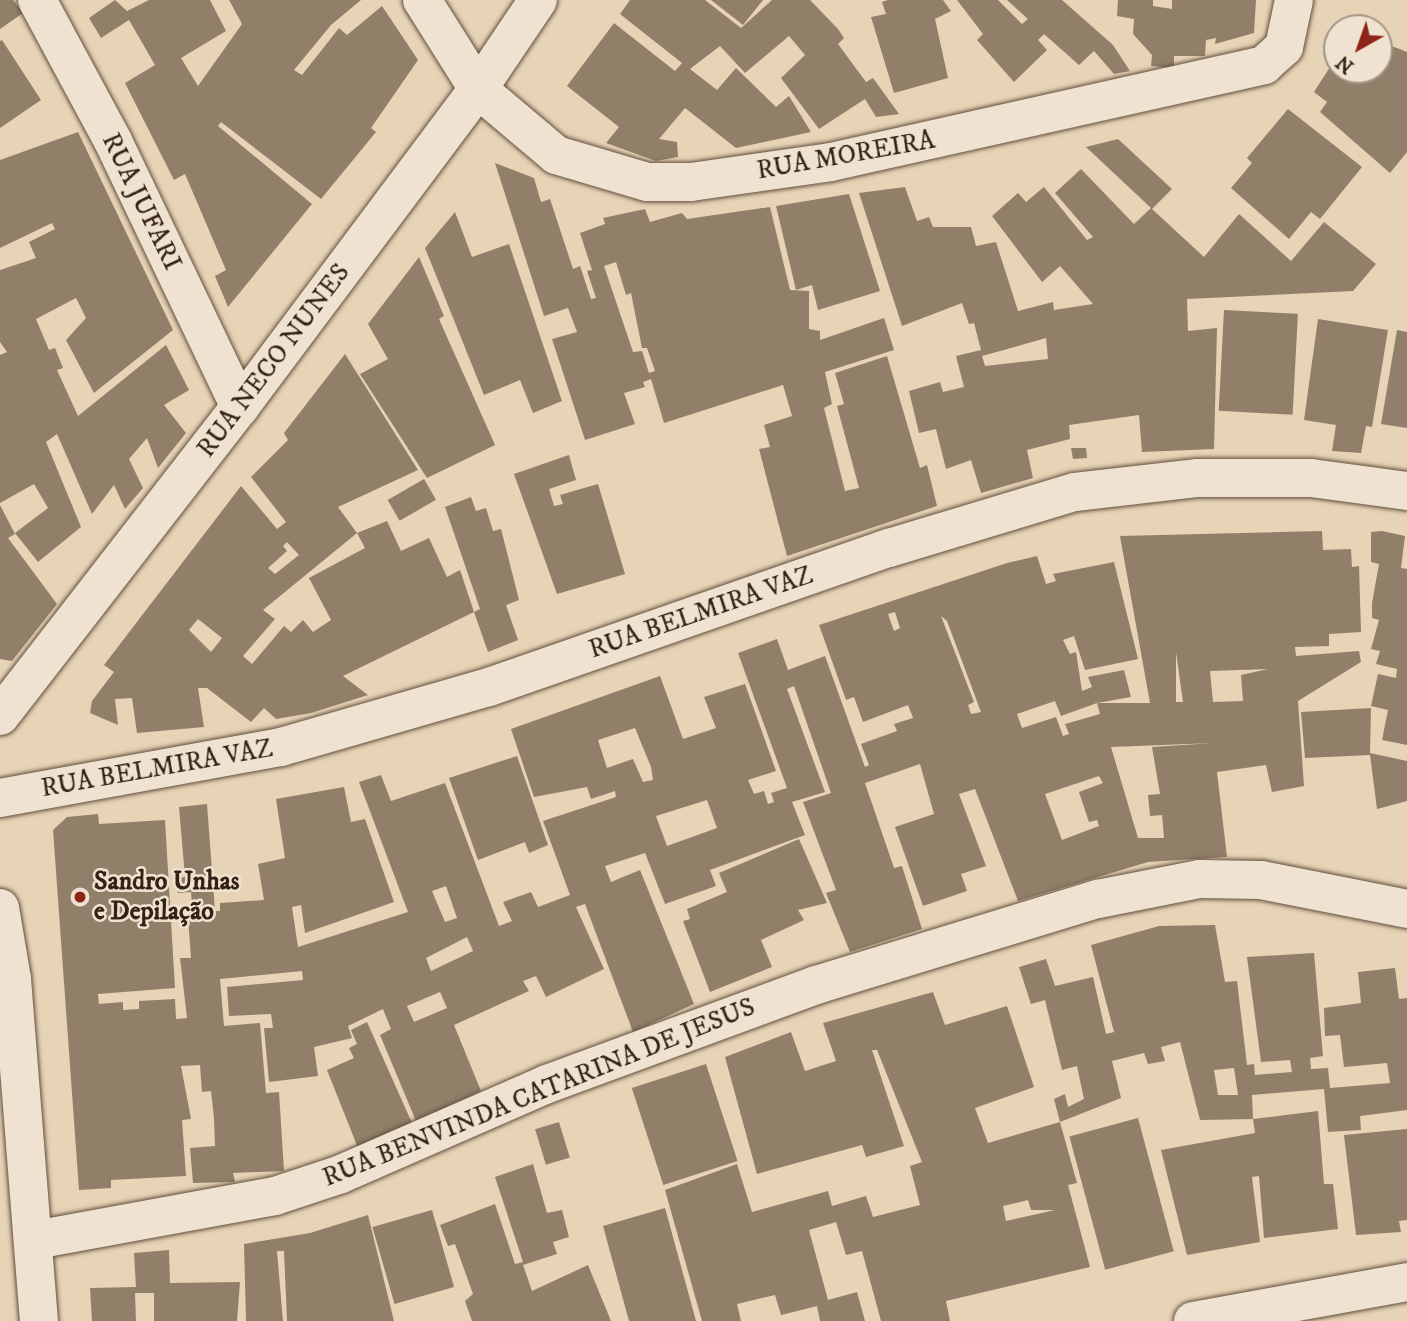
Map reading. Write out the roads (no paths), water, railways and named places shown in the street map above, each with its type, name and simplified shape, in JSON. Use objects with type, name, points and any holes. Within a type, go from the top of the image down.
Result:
[{"type":"street","name":"RUA JUFARI","points":[[37,0],[113,141],[240,407]]},
{"type":"street","name":"RUA MOREIRA","points":[[422,0],[478,89],[556,155],[636,180],[691,182],[831,162],[1264,65],[1284,47],[1294,0]]},
{"type":"street","name":"RUA NECO NUNES","points":[[0,716],[240,407],[478,89],[538,0]]},
{"type":"street","name":"RUA BELMIRA VAZ","points":[[0,797],[281,747],[489,687],[889,548],[1075,492],[1198,478],[1311,478],[1407,491]]},
{"type":"street","name":"RUA BENVINDA CATARINA DE JESUS","points":[[35,1240],[275,1196],[341,1174],[547,1084],[816,985],[1098,899],[1200,879],[1261,880],[1407,909]]},
{"type":"street","points":[[0,908],[12,979],[35,1240],[38,1321]]},
{"type":"street","points":[[1193,1321],[1407,1282]]},
{"type":"place","name":"Sandro Unhas e Depilação","points":[[80,897]]}]
